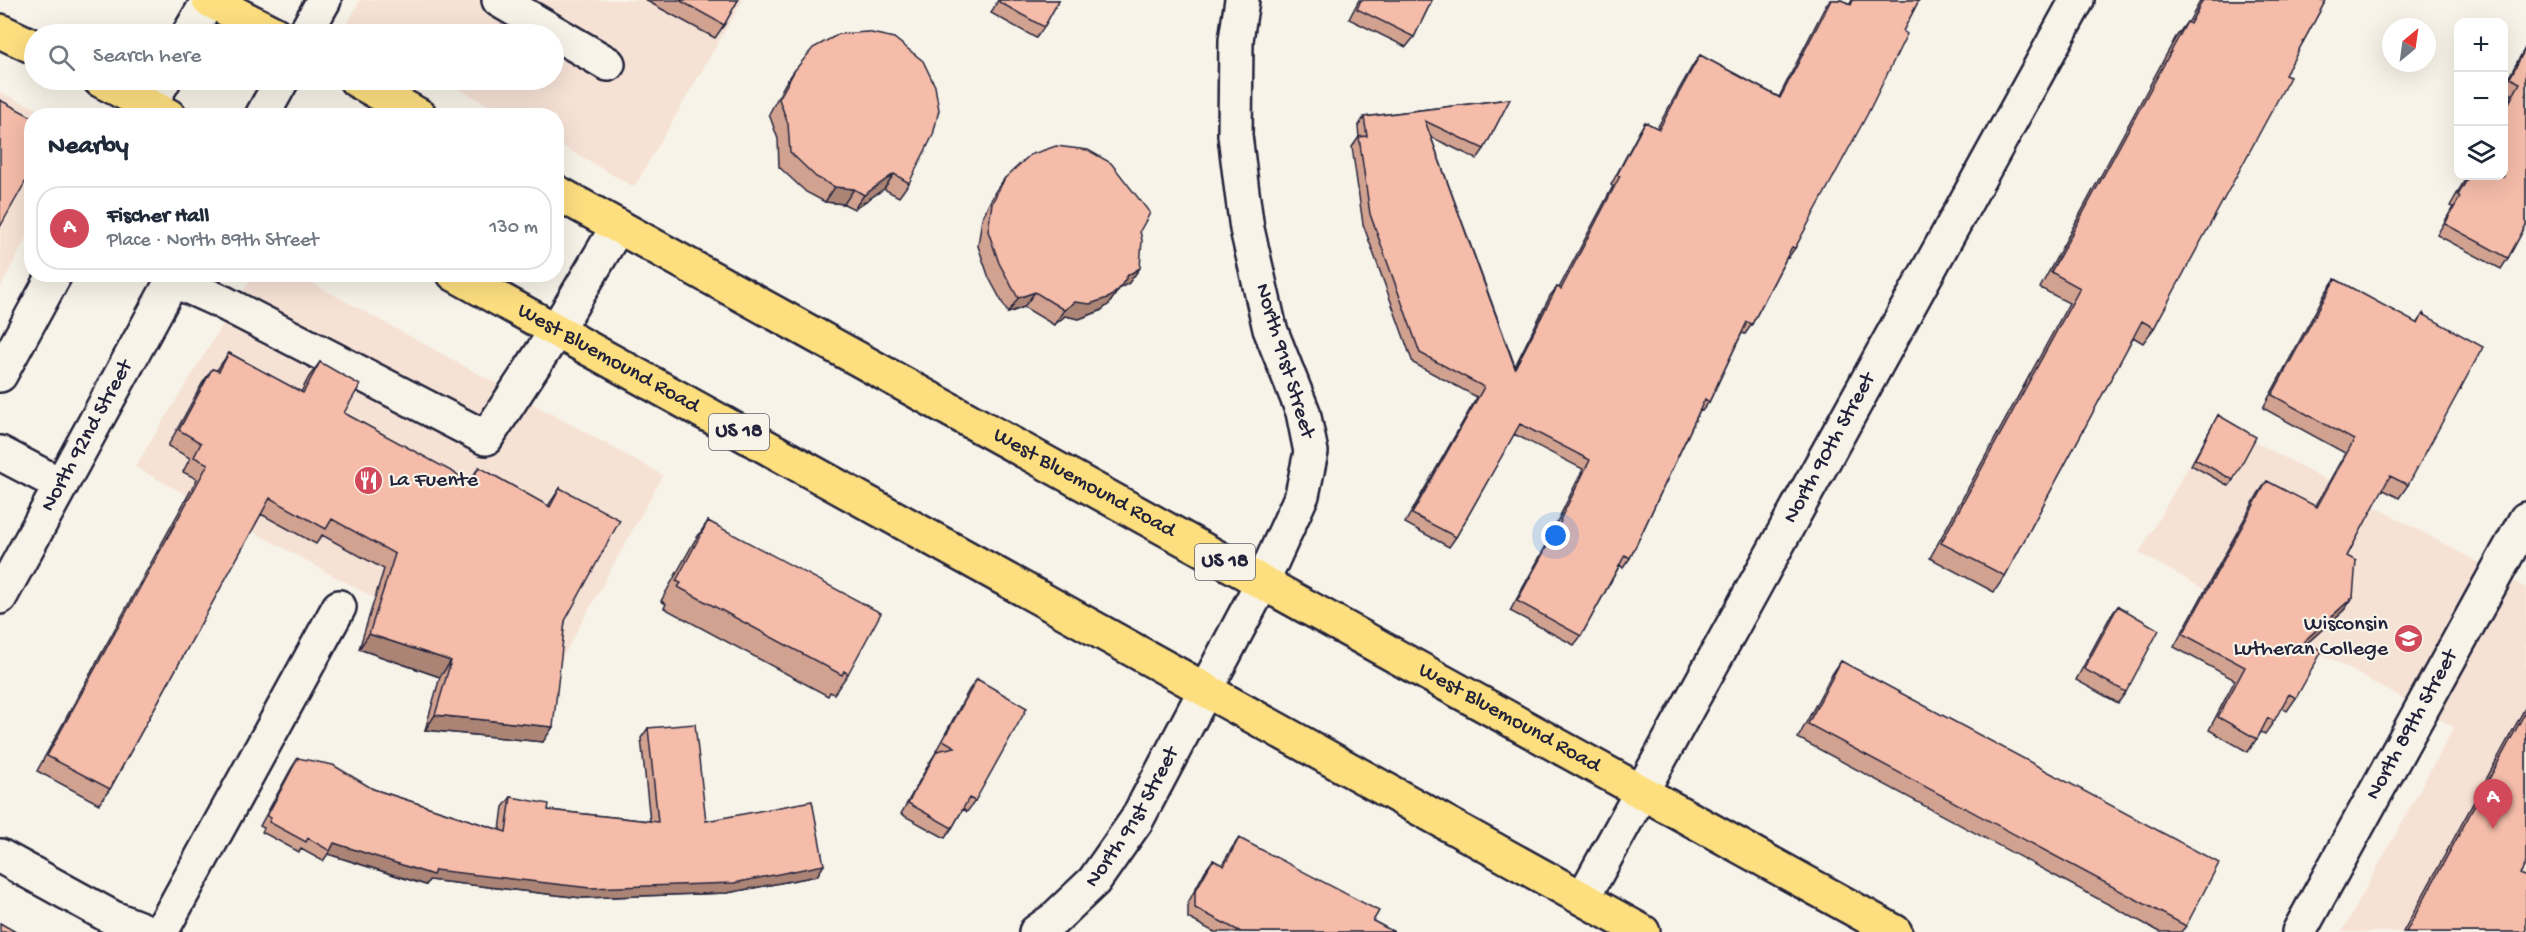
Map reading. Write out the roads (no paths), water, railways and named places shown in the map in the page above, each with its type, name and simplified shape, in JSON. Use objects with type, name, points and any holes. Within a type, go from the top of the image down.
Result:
[{"type":"main road","points":[[209,0],[256,24]]},
{"type":"main road","points":[[0,31],[24,42]]},
{"type":"main road","points":[[123,90],[156,104]]},
{"type":"main road","points":[[374,90],[406,108]]},
{"type":"main road","name":"West Bluemound Road","points":[[564,196],[1894,932]]},
{"type":"main road","name":"West Bluemound Road","points":[[468,282],[1643,932]]},
{"type":"street","points":[[195,24],[209,0]]},
{"type":"street","points":[[311,24],[324,0]]},
{"type":"street","points":[[499,0],[540,24]]},
{"type":"street","name":"North 91st Street","points":[[1036,932],[1053,920],[1094,881],[1136,821],[1262,583],[1302,495],[1311,453],[1303,412],[1270,329],[1247,229],[1235,135],[1236,40],[1242,0]]},
{"type":"street","name":"North 90th Street","points":[[1583,898],[2077,0]]},
{"type":"street","points":[[564,38],[608,64]]},
{"type":"street","points":[[266,108],[276,90]]},
{"type":"street","points":[[184,282],[486,438],[556,332],[618,226]]},
{"type":"street","points":[[0,375],[52,282]]},
{"type":"street","name":"North 92nd Street","points":[[0,597],[171,282]]},
{"type":"street","points":[[0,453],[61,485]]},
{"type":"street","name":"North 89th Street","points":[[2300,932],[2526,519]]},
{"type":"street","points":[[161,932],[339,607]]},
{"type":"street","points":[[0,856],[113,918],[149,932]]},
{"type":"place","name":"La Fuente","points":[[368,481]]},
{"type":"place","name":"Wisconsin Lutheran College","points":[[2409,638]]},
{"type":"place","name":"Fischer Hall","points":[[2493,829]]}]
